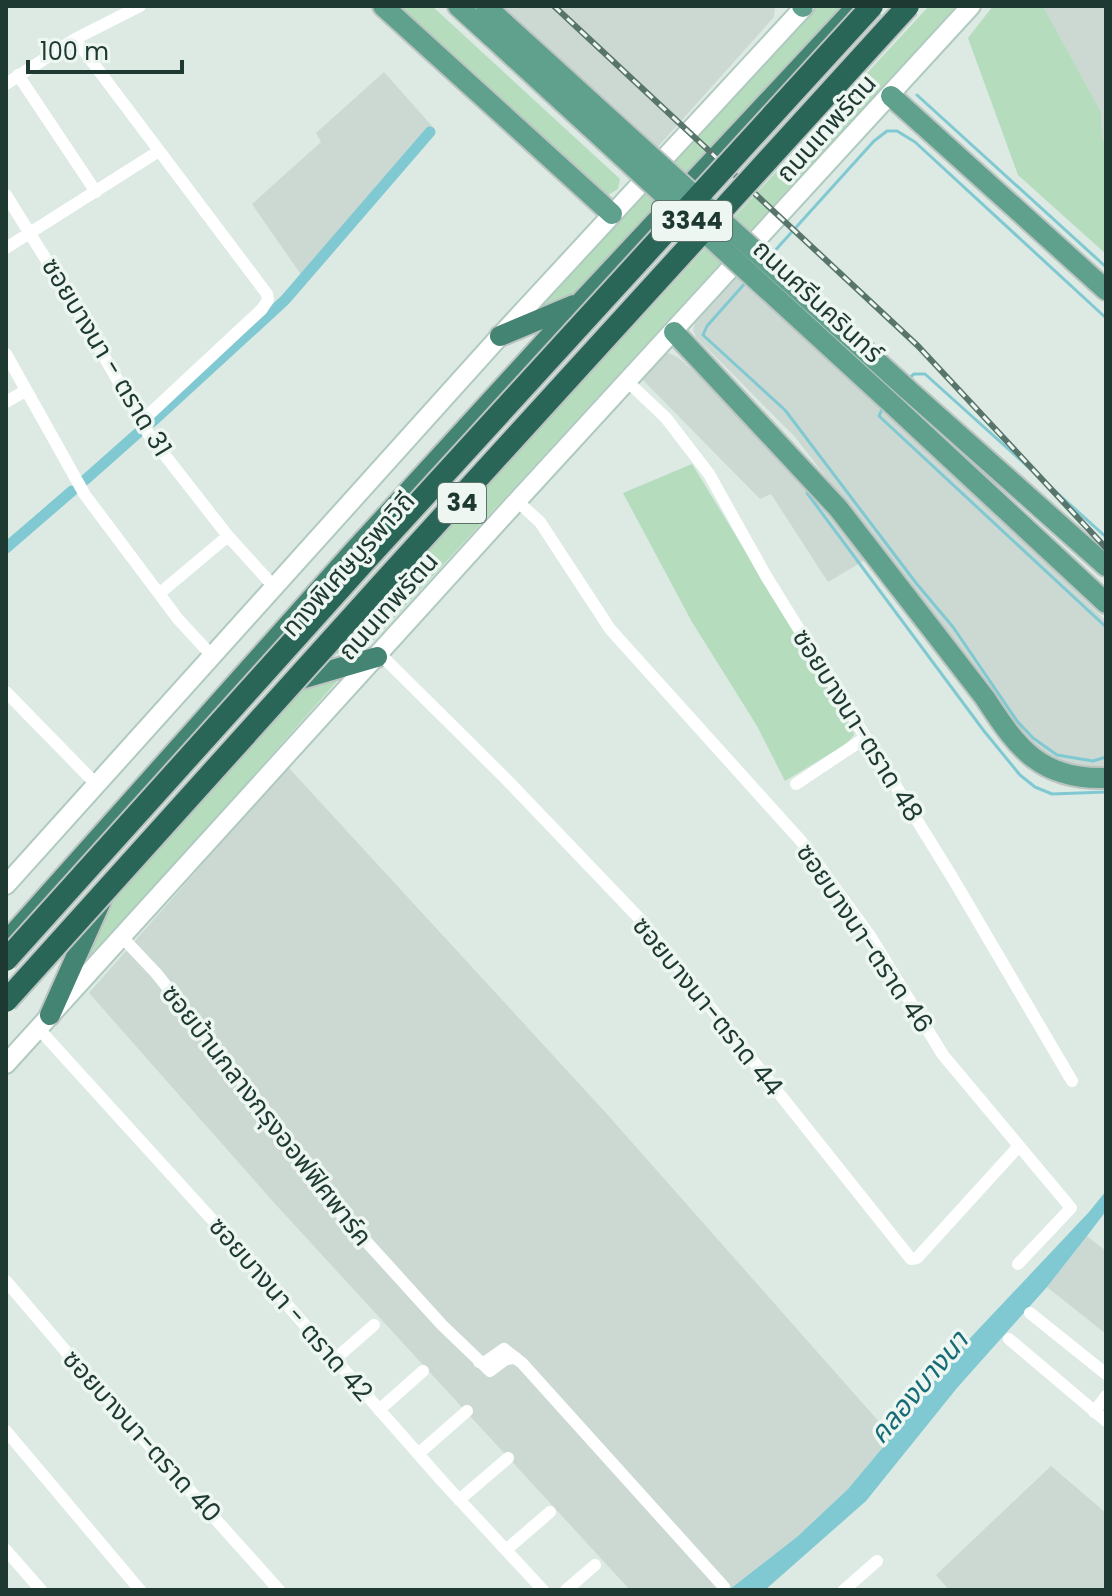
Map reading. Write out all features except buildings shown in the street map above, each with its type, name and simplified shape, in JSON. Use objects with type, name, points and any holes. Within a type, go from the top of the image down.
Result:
[{"type":"highway","name":"34","points":[[6,942],[580,303],[857,6]]},
{"type":"highway","name":"ทางพิเศษบูรพาวิถี","points":[[6,960],[872,6]]},
{"type":"highway","name":"ทางพิเศษบูรพาวิถี","points":[[6,983],[895,6]]},
{"type":"highway","points":[[6,1001],[908,6]]},
{"type":"highway","name":"ถนนเทพรัตน","points":[[6,1001],[918,6]]},
{"type":"highway","points":[[500,336],[580,303]]},
{"type":"highway","points":[[301,679],[378,656]]},
{"type":"highway","points":[[44,1022],[104,893]]},
{"type":"main road","points":[[383,6],[612,214]]},
{"type":"main road","name":"ถนนศรีนครินทร์","points":[[458,6],[499,31],[1106,566]]},
{"type":"main road","name":"ถนนศรีนครินทร์","points":[[486,6],[499,31],[1106,603]]},
{"type":"main road","points":[[6,885],[276,589],[500,336],[803,6]]},
{"type":"main road","name":"ถนนเทพรัตน","points":[[6,1064],[971,6]]},
{"type":"main road","points":[[891,96],[1106,290]]},
{"type":"main road","points":[[674,332],[838,508],[1007,731],[1029,755],[1056,772],[1106,778]]},
{"type":"street","points":[[6,84],[75,39],[140,6]]},
{"type":"street","points":[[75,39],[267,294],[268,300],[142,421]]},
{"type":"street","points":[[18,75],[96,192]]},
{"type":"street","points":[[6,248],[159,151]]},
{"type":"street","name":"ซอยบางนา - ตราด 31","points":[[6,195],[149,435],[228,536],[276,589]]},
{"type":"street","points":[[6,354],[85,495],[178,619],[213,657]]},
{"type":"street","name":"ซอยบางนา-ตราด 48","points":[[628,382],[666,418],[709,474],[766,576],[952,877],[1072,1081]]},
{"type":"street","points":[[6,402],[25,391]]},
{"type":"street","name":"ซอยบางนา-ตราด 46","points":[[517,501],[540,522],[610,629],[801,841],[870,936],[943,1055],[1071,1208],[1018,1264]]},
{"type":"street","points":[[160,593],[228,536]]},
{"type":"street","name":"ซอยบางนา-ตราด 44","points":[[378,656],[505,778],[639,918],[911,1259],[917,1258],[1018,1147]]},
{"type":"street","points":[[6,692],[97,785]]},
{"type":"street","points":[[796,784],[865,738]]},
{"type":"street","name":"ซอยบ้านกลางกรุงออฟฟิศพาร์ค","points":[[121,936],[156,973],[282,1132],[315,1185],[442,1325],[479,1362],[484,1363],[504,1349],[516,1358],[724,1587]]},
{"type":"street","name":"ซอยบางนา - ตราด 42","points":[[44,1022],[379,1410],[543,1590]]},
{"type":"street","name":"ซอยบางนา-ตราด 40","points":[[6,1281],[279,1590]]},
{"type":"street","points":[[1030,1313],[1106,1374]]},
{"type":"street","points":[[335,1359],[374,1325]]},
{"type":"street","points":[[1009,1339],[1106,1421]]},
{"type":"street","points":[[379,1410],[423,1371]]},
{"type":"street","points":[[1094,1412],[1106,1396]]},
{"type":"street","points":[[418,1454],[467,1411]]},
{"type":"street","points":[[6,1431],[140,1590]]},
{"type":"street","points":[[459,1500],[508,1458]]},
{"type":"street","points":[[506,1550],[550,1512]]},
{"type":"street","points":[[6,1550],[41,1590]]},
{"type":"street","points":[[846,1590],[877,1561]]},
{"type":"street","points":[[566,1590],[595,1565]]},
{"type":"shaded area","points":[[499,6],[775,6],[774,17],[656,149]]},
{"type":"shaded area","points":[[1043,6],[1106,6],[1106,146],[1102,137],[1101,112]]},
{"type":"shaded area","points":[[384,72],[432,126],[302,276],[252,204],[321,142],[316,133]]},
{"type":"shaded area","points":[[749,260],[890,393],[879,406],[1106,621],[1106,767],[1070,767],[1047,758],[1032,744],[795,437],[696,337],[693,330],[695,323]]},
{"type":"shaded area","points":[[669,353],[679,358],[727,400],[849,531],[865,560],[828,582],[771,494],[760,499],[638,375],[662,355]]},
{"type":"shaded area","points":[[288,767],[606,1113],[889,1433],[884,1446],[848,1489],[798,1536],[729,1590],[630,1590],[277,1206],[89,993]]},
{"type":"shaded area","points":[[1087,1236],[1106,1251],[1106,1334],[1047,1287]]},
{"type":"shaded area","points":[[1051,1466],[1106,1513],[1106,1590],[949,1590],[936,1575]]},
{"type":"green space","points":[[396,6],[432,6],[620,179],[618,189],[608,195],[596,193]]},
{"type":"green space","points":[[813,6],[851,6],[585,290],[536,311]]},
{"type":"green space","points":[[929,6],[957,6],[375,639],[355,651],[332,653]]},
{"type":"green space","points":[[993,6],[1043,6],[1101,112],[1102,137],[1106,146],[1106,254],[1018,175],[968,38]]},
{"type":"green space","points":[[692,464],[852,726],[854,735],[846,744],[785,781],[757,726],[692,622],[623,493]]},
{"type":"green space","points":[[340,675],[205,830],[74,973],[99,911],[308,680]]},
{"type":"water","points":[[1106,1191],[1106,1211],[1087,1236],[1047,1287],[957,1388],[866,1501],[765,1590],[729,1590],[798,1536],[848,1489],[884,1446],[889,1433],[902,1423],[957,1352]]},
{"type":"waterway","points":[[917,95],[1106,267]]},
{"type":"waterway","points":[[771,255],[874,141],[887,131],[897,131],[915,142],[1106,318]]},
{"type":"waterway","points":[[152,422],[285,300],[430,132]]},
{"type":"waterway","points":[[747,281],[707,326],[703,335],[785,410],[953,627],[1017,721],[1033,738],[1057,755],[1093,761],[1106,757]]},
{"type":"waterway","points":[[907,380],[914,374],[925,374],[1106,537]]},
{"type":"waterway","points":[[883,407],[879,416],[1106,627]]},
{"type":"waterway","points":[[85,480],[138,433]]},
{"type":"waterway","points":[[6,548],[72,491]]},
{"type":"waterway","points":[[807,493],[1020,775],[1035,787],[1052,794],[1106,792]]},
{"type":"railway","points":[[554,6],[918,346],[1106,548]]},
{"type":"water label","name":"คลองบางนา","points":[[918,1387]]}]
